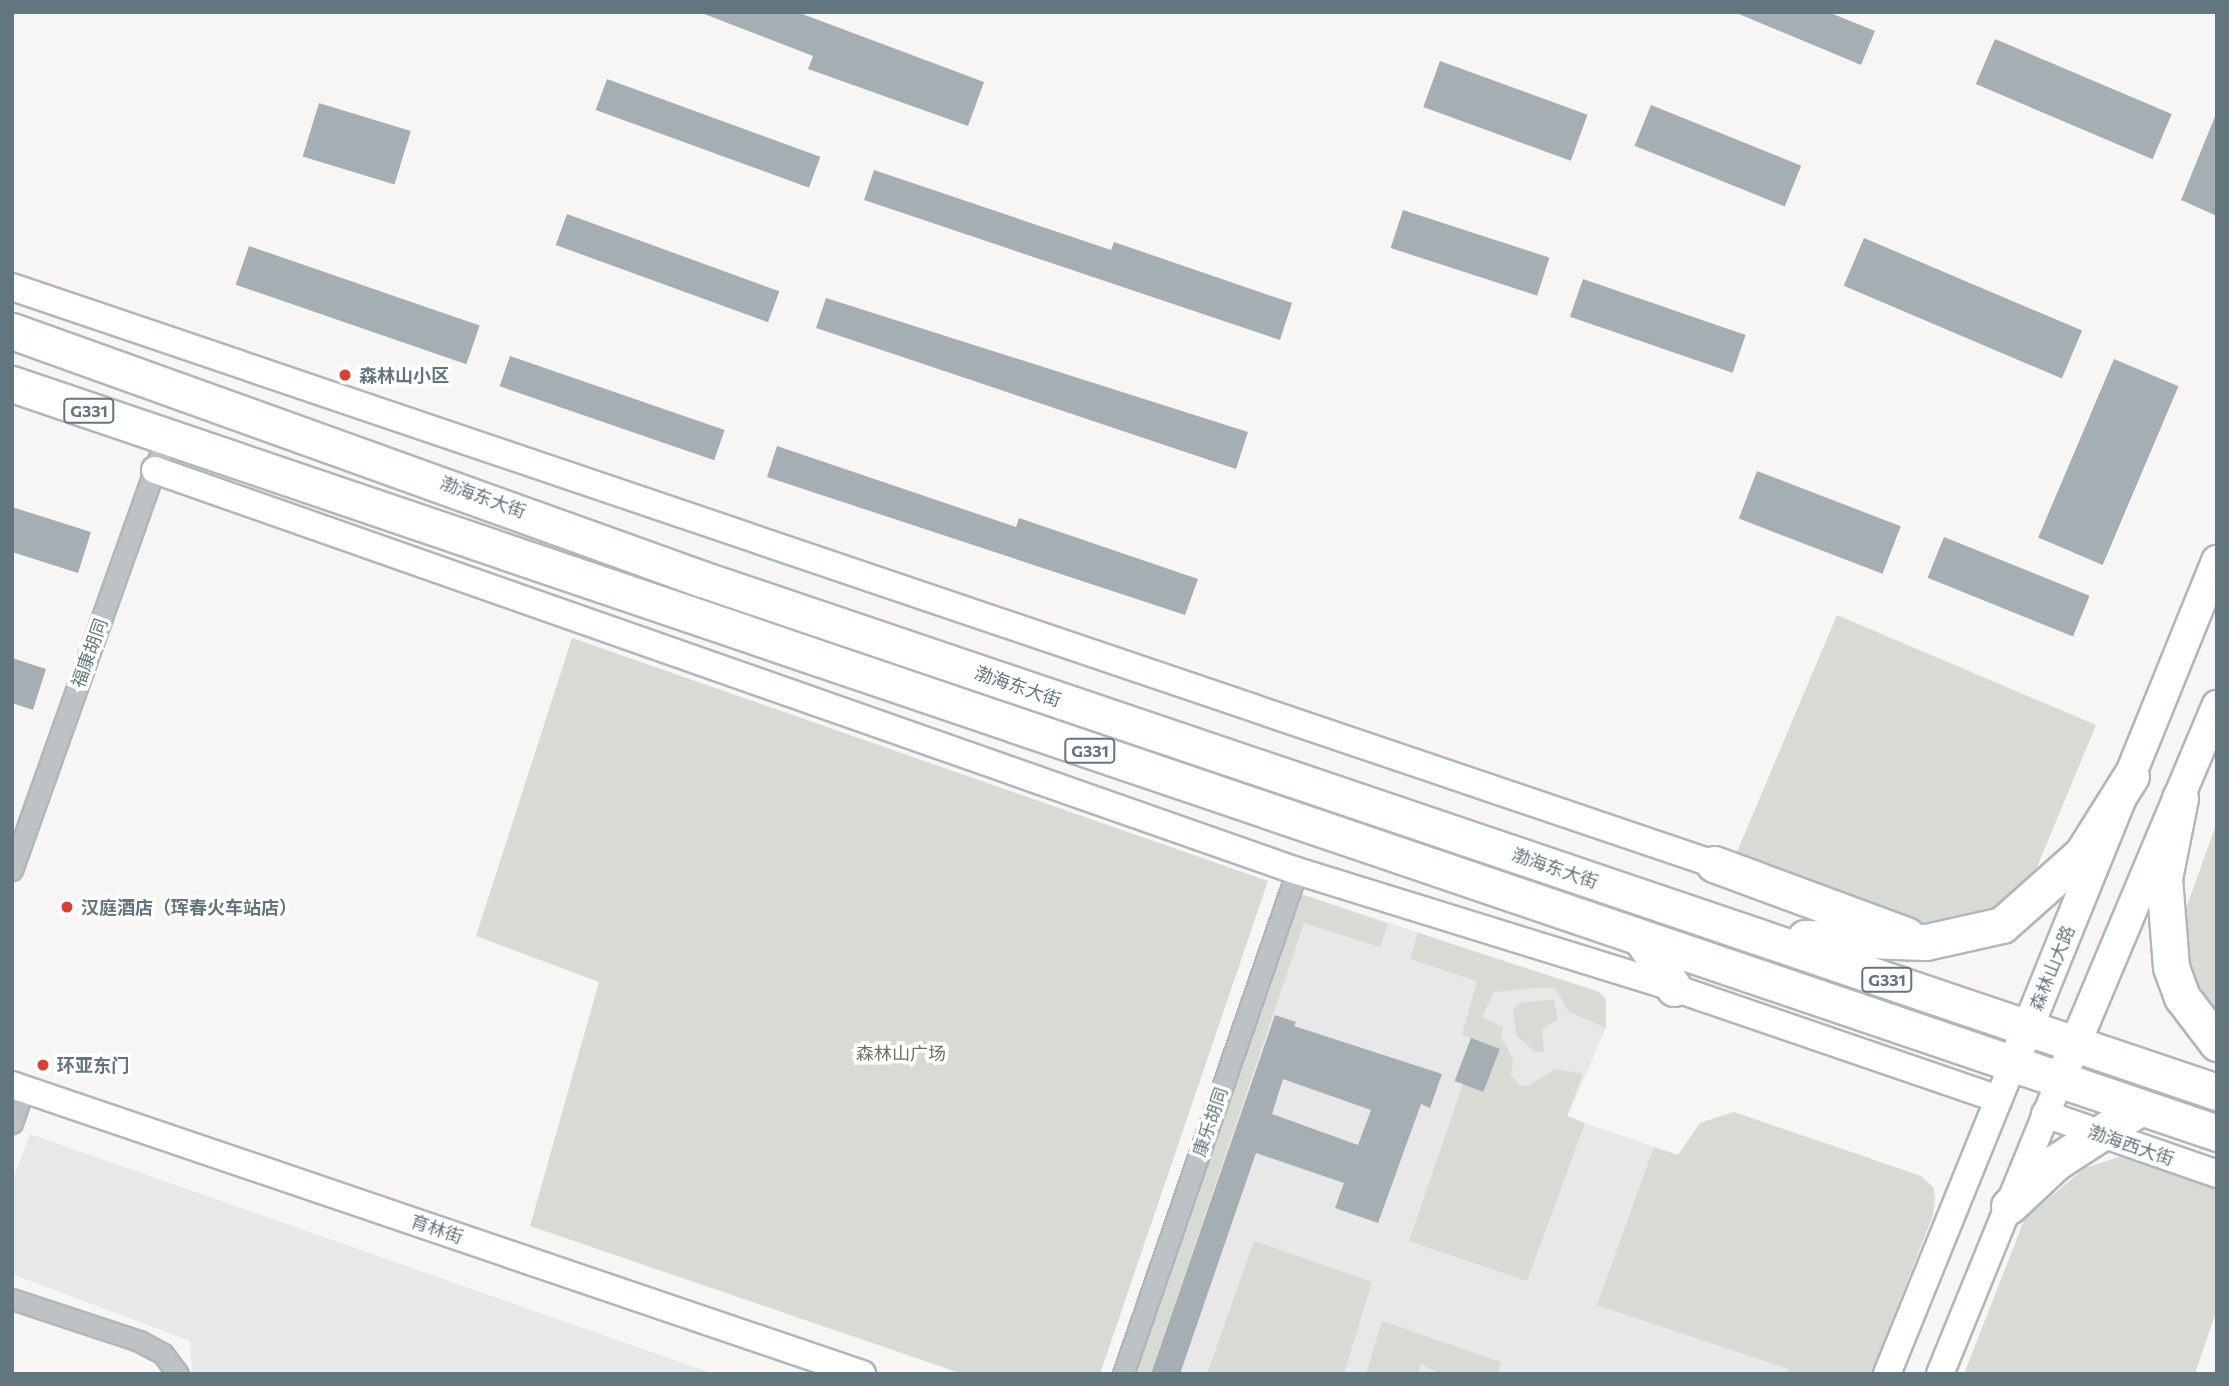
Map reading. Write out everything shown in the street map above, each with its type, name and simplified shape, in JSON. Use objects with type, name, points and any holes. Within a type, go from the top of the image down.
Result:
[{"type":"highway","name":"渤海东大街","points":[[12,331],[702,579],[2028,1027]]},
{"type":"highway","name":"G331","points":[[12,384],[2217,1133]]},
{"type":"highway","points":[[1747,933],[1877,944],[1926,942],[1976,934],[2026,908],[2082,854],[2131,776]]},
{"type":"highway","points":[[2180,798],[2164,878],[2166,930],[2182,997],[2214,1038]]},
{"type":"highway","points":[[1714,864],[1926,942]]},
{"type":"highway","points":[[1640,938],[1674,988]]},
{"type":"highway","name":"G331","points":[[2028,1027],[2217,1092]]},
{"type":"highway","points":[[2010,1199],[2037,1177],[2141,1107]]},
{"type":"main road","name":"森林山大路","points":[[2013,1064],[2217,561]]},
{"type":"main road","points":[[2060,1080],[2078,1044],[2217,706]]},
{"type":"street","points":[[12,287],[1714,864]]},
{"type":"street","name":"福康胡同","points":[[12,870],[166,437]]},
{"type":"street","points":[[155,470],[1297,871],[1674,988],[1999,1099]]},
{"type":"street","name":"康乐胡同","points":[[1123,1374],[1297,871]]},
{"type":"street","name":"森林山大路","points":[[1887,1374],[2013,1064]]},
{"type":"street","points":[[1940,1374],[2060,1080]]},
{"type":"street","points":[[12,1123],[18,1087]]},
{"type":"street","name":"育林街","points":[[18,1087],[862,1374]]},
{"type":"street","name":"渤海西大街","points":[[2045,1114],[2217,1174]]},
{"type":"street","points":[[1963,1186],[1984,1183],[2010,1199]]},
{"type":"street","points":[[12,1299],[163,1354],[178,1374]]},
{"type":"street","points":[[155,1374],[163,1354]]},
{"type":"shaded area","points":[[1298,893],[1599,992],[1606,999],[1606,1028],[1567,1117],[1678,1155],[1700,1123],[1734,1112],[1928,1182],[1936,1197],[1933,1215],[1871,1374],[1136,1374]]},
{"type":"shaded area","points":[[30,1134],[714,1374],[192,1374],[190,1341],[12,1274],[12,1182]]},
{"type":"green space","points":[[1837,615],[2096,725],[2030,884],[1987,918],[1923,931],[1737,852]]},
{"type":"green space","name":"森林山广场","points":[[572,638],[1268,881],[1100,1374],[963,1374],[530,1226],[599,982],[476,936]]},
{"type":"green space","points":[[2217,822],[2217,1015],[2187,964],[2184,914]]},
{"type":"green space","points":[[1298,893],[1388,924],[1380,947],[1304,923],[1151,1374],[1136,1374]]},
{"type":"green space","points":[[1418,933],[1599,992],[1606,999],[1606,1028],[1569,1012],[1556,989],[1547,987],[1494,992],[1482,1017],[1503,1027],[1501,1037],[1513,1059],[1511,1076],[1520,1085],[1528,1086],[1555,1069],[1583,1074],[1567,1116],[1585,1123],[1527,1281],[1409,1241],[1463,1084],[1484,1092],[1500,1049],[1462,1035],[1477,981],[1410,959]]},
{"type":"green space","points":[[1554,1000],[1558,1019],[1542,1030],[1544,1051],[1535,1052],[1516,1035],[1513,1008],[1522,1002]]},
{"type":"green space","points":[[1734,1112],[1921,1176],[1934,1188],[1933,1215],[1871,1374],[1787,1374],[1789,1369],[1597,1305],[1654,1147],[1678,1155],[1700,1123]]},
{"type":"green space","points":[[2125,1155],[2217,1188],[2217,1309],[2195,1374],[1964,1374],[2025,1218],[2085,1168]]},
{"type":"green space","points":[[1254,1241],[1372,1282],[1344,1374],[1207,1374]]},
{"type":"green space","points":[[1382,1321],[1501,1362],[1498,1374],[1440,1374],[1421,1364],[1418,1374],[1366,1374]]},
{"type":"building","points":[[699,12],[797,12],[984,82],[968,126],[808,69],[813,56]]},
{"type":"building","points":[[1734,12],[1828,12],[1875,31],[1861,65]]},
{"type":"building","points":[[1995,39],[2172,114],[2153,159],[1976,84]]},
{"type":"building","points":[[1440,61],[1588,115],[1571,161],[1423,107]]},
{"type":"building","points":[[607,79],[820,157],[809,188],[596,110]]},
{"type":"building","points":[[319,103],[411,131],[394,185],[303,157]]},
{"type":"building","points":[[1651,105],[1801,166],[1785,206],[1635,146]]},
{"type":"building","points":[[2217,114],[2217,216],[2181,200]]},
{"type":"building","points":[[874,170],[1111,250],[1114,242],[1292,303],[1280,340],[864,200]]},
{"type":"building","points":[[1403,210],[1549,258],[1537,296],[1391,248]]},
{"type":"building","points":[[567,214],[779,291],[768,322],[556,245]]},
{"type":"building","points":[[1864,238],[2082,331],[2062,378],[1844,286]]},
{"type":"building","points":[[249,246],[480,325],[466,364],[236,285]]},
{"type":"building","points":[[1583,279],[1746,335],[1733,373],[1570,317]]},
{"type":"building","points":[[826,298],[1248,432],[1236,469],[816,328]]},
{"type":"building","points":[[510,356],[725,430],[714,460],[500,386]]},
{"type":"building","points":[[2114,359],[2178,386],[2103,565],[2038,538]]},
{"type":"building","points":[[777,446],[1016,527],[1019,518],[1198,579],[1185,615],[767,477]]},
{"type":"building","points":[[1757,471],[1901,526],[1882,574],[1739,519]]},
{"type":"building","points":[[12,507],[91,532],[78,573],[12,552]]},
{"type":"building","points":[[1944,537],[2090,596],[2073,637],[1928,578]]},
{"type":"building","points":[[12,658],[46,669],[33,710],[12,703]]},
{"type":"building","points":[[1275,1015],[1296,1022],[1294,1026],[1442,1074],[1430,1108],[1421,1104],[1378,1223],[1335,1208],[1344,1183],[1256,1153],[1180,1374],[1151,1374]],"holes":[[[1283,1079],[1371,1110],[1358,1145],[1272,1114]]]},
{"type":"building","points":[[1471,1038],[1500,1049],[1483,1092],[1455,1081]]},
{"type":"place","name":"森林山小区","points":[[345,375]]},
{"type":"place","name":"汉庭酒店（珲春火车站店）","points":[[67,907]]},
{"type":"place","name":"环亚东门","points":[[43,1065]]}]
